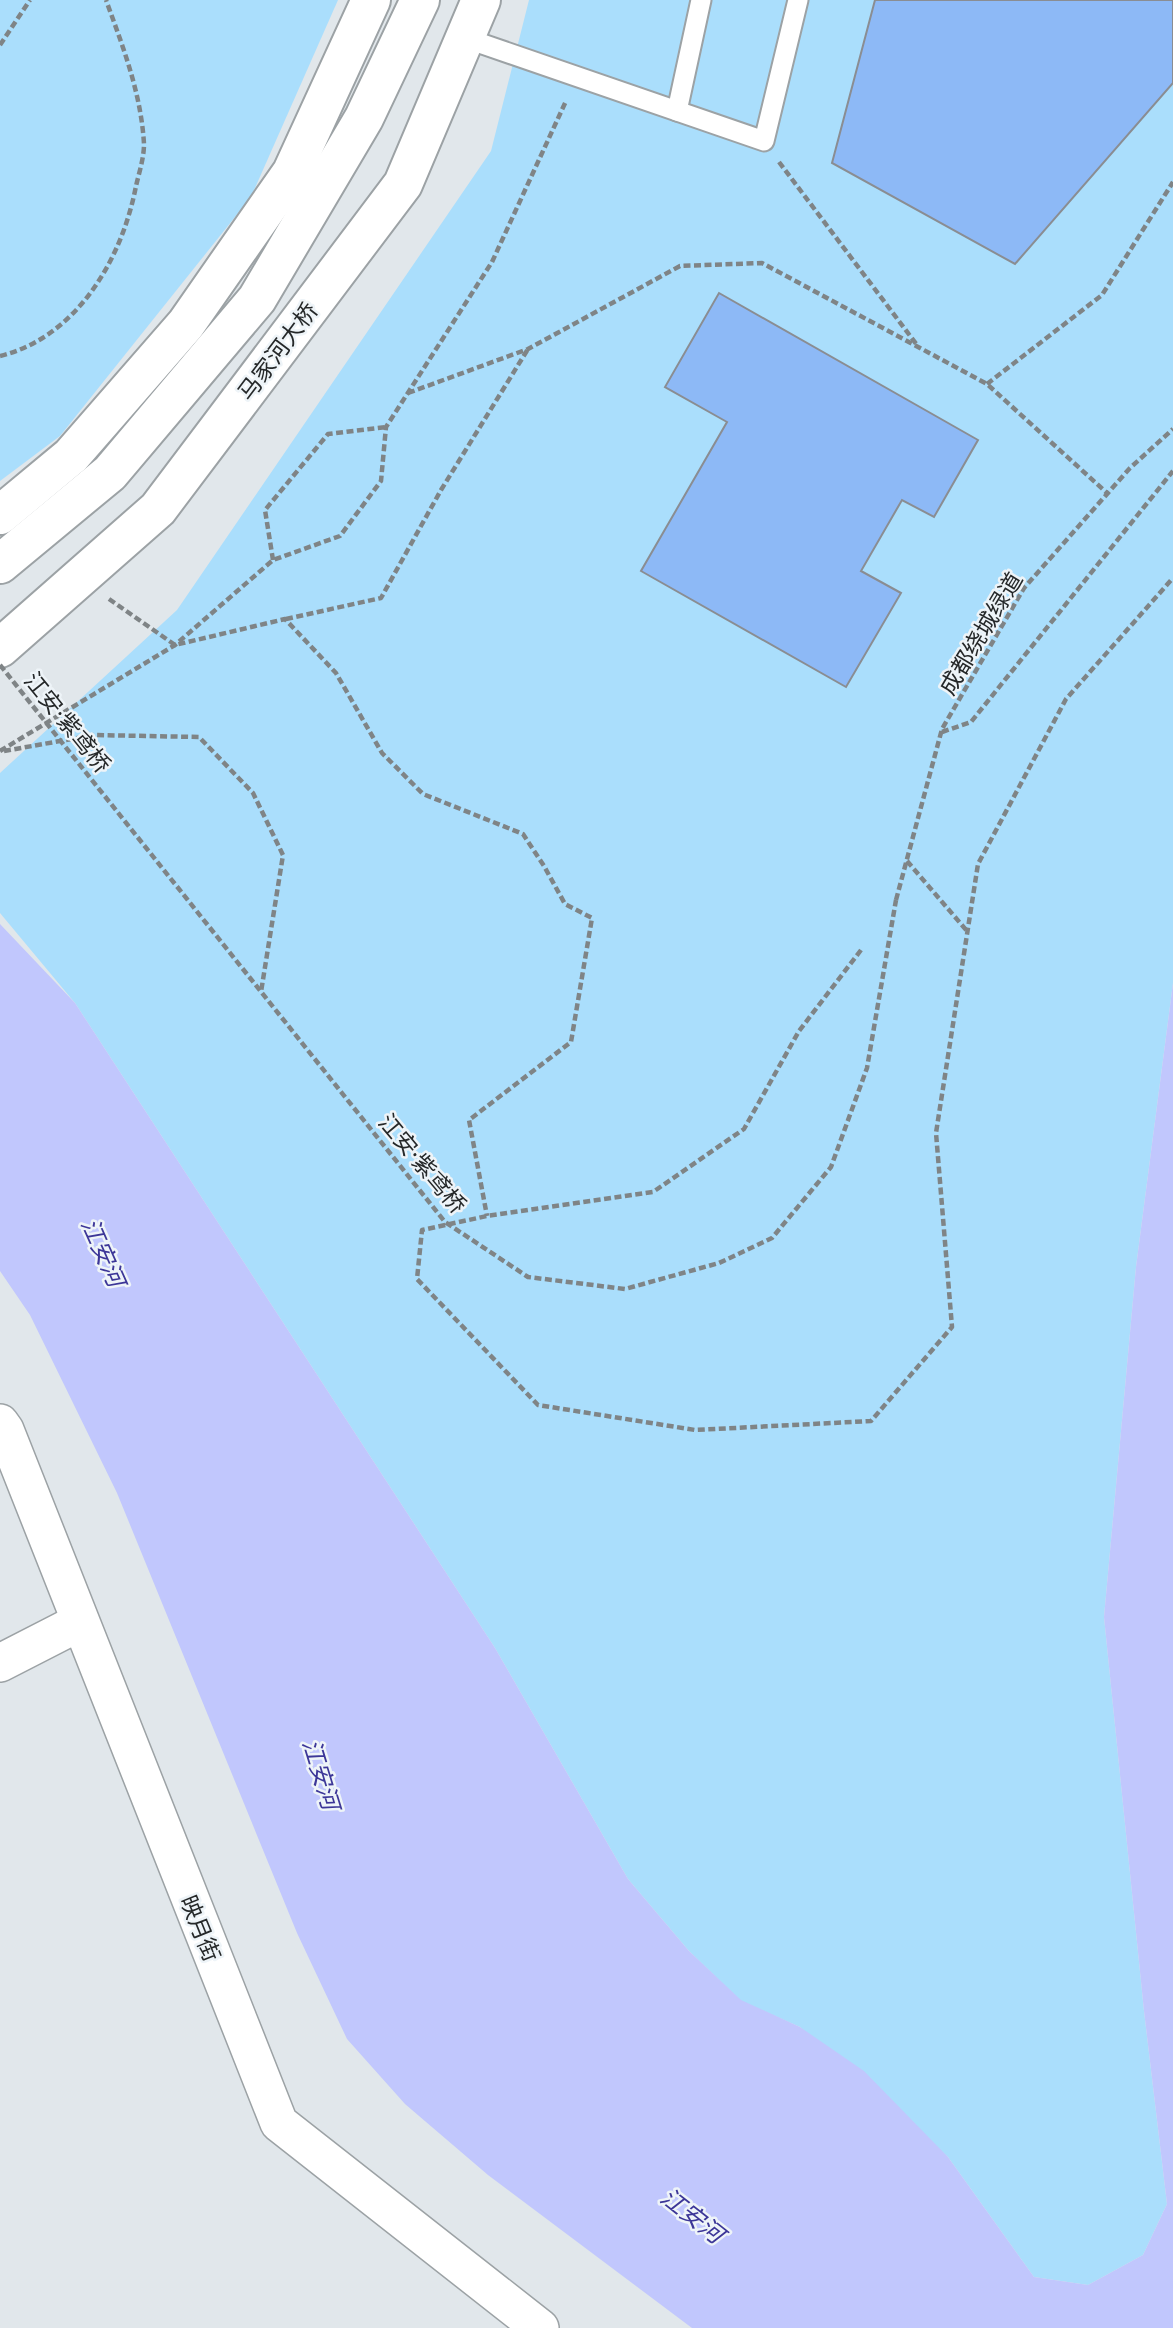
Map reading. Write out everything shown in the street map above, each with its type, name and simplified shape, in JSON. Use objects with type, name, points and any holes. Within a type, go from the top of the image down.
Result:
[{"type":"main road","points":[[0,515],[71,456],[187,324],[292,172],[371,0]]},
{"type":"main road","points":[[0,564],[110,473],[257,299],[364,118],[420,0]]},
{"type":"main road","name":"马家河大桥","points":[[0,648],[158,509],[403,184],[481,0]]},
{"type":"street","name":"映月街","points":[[0,1423],[279,2123],[540,2328]]},
{"type":"street","points":[[0,1663],[80,1622]]},
{"type":"lane","points":[[677,111],[701,0]]},
{"type":"lane","points":[[465,38],[764,141],[798,0]]},
{"type":"path","points":[[0,45],[30,0]]},
{"type":"path","points":[[0,356],[21,351],[52,332],[79,308],[102,275],[123,236],[144,148],[140,106],[129,63],[106,0]]},
{"type":"path","points":[[0,751],[176,645],[273,560],[340,536],[381,481],[386,427],[492,262],[577,77]]},
{"type":"path","points":[[764,141],[920,348]]},
{"type":"path","points":[[987,384],[1102,295],[1173,182]]},
{"type":"path","points":[[407,394],[528,349],[680,266],[762,262],[987,384],[1107,493]]},
{"type":"path","points":[[79,579],[176,645],[381,598],[441,490],[528,349]]},
{"type":"path","points":[[273,560],[265,510],[328,434],[386,427]]},
{"type":"path","name":"成都绕城绿道","points":[[896,900],[942,732],[1024,588],[1130,468],[1173,429]]},
{"type":"path","points":[[942,732],[971,722],[1173,471]]},
{"type":"path","points":[[861,950],[799,1031],[744,1129],[653,1192],[486,1216],[422,1230],[417,1279],[538,1405],[695,1430],[871,1421],[952,1327],[936,1133],[978,864],[1066,699],[1173,578]]},
{"type":"path","points":[[285,619],[336,674],[382,753],[423,794],[523,834],[565,904],[592,918],[571,1042],[468,1120],[486,1216]]},
{"type":"path","name":"江安·紫鸢桥","points":[[0,665],[445,1222],[528,1277],[625,1289],[719,1263],[772,1238],[831,1167],[867,1068],[896,900]]},
{"type":"path","points":[[0,751],[94,735],[199,737],[253,793],[283,855],[261,992]]},
{"type":"path","points":[[906,860],[967,932]]},
{"type":"shaded area","points":[[0,0],[338,0],[251,197],[60,436],[0,481]]},
{"type":"shaded area","points":[[529,0],[1173,0],[1173,983],[1136,1267],[1104,1617],[1144,2011],[1167,2204],[1143,2255],[1088,2285],[1034,2277],[948,2157],[800,2027],[741,2001],[689,1951],[628,1879],[495,1648],[75,1003],[0,913],[0,773],[177,610],[491,151]]},
{"type":"water","name":"江安河","points":[[0,924],[75,1003],[495,1648],[628,1879],[689,1951],[741,2000],[800,2027],[864,2071],[948,2157],[1034,2277],[1088,2285],[1143,2255],[1167,2204],[1144,2011],[1104,1617],[1136,1267],[1173,983],[1173,2328],[692,2328],[488,2175],[405,2104],[347,2039],[297,1933],[117,1493],[30,1315],[0,1271]]},
{"type":"building","points":[[875,0],[1173,0],[1173,83],[1015,264],[832,163]]},
{"type":"building","points":[[719,293],[978,440],[934,517],[902,500],[861,571],[901,593],[846,687],[641,571],[727,422],[665,387]]}]
